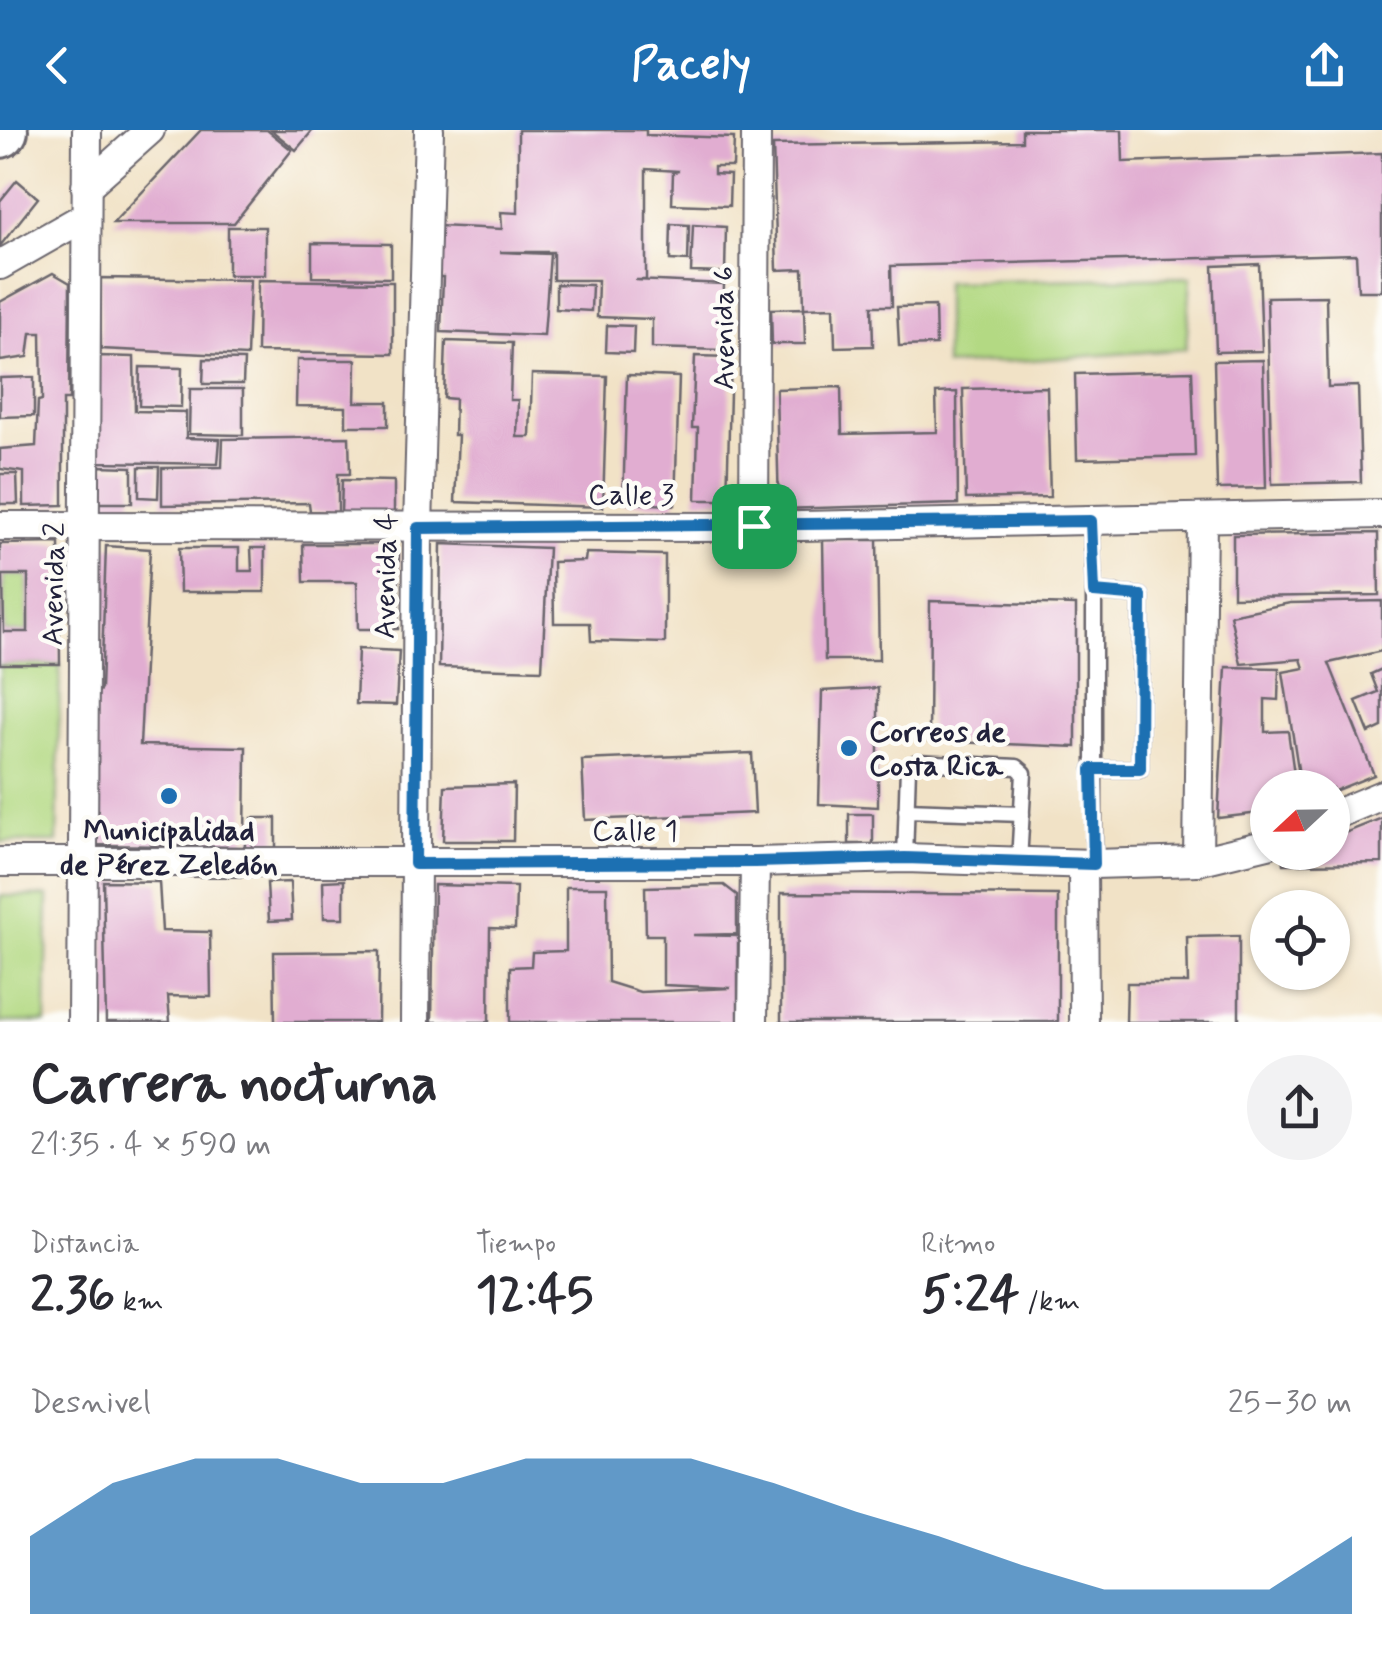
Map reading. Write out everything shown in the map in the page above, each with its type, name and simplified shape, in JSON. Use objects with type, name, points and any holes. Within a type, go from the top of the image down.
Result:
[{"type":"street","points":[[86,187],[150,130]]},
{"type":"street","name":"Avenida 4","points":[[414,1022],[418,528],[430,130]]},
{"type":"street","name":"Avenida 6","points":[[754,526],[756,130]]},
{"type":"street","name":"Avenida 2","points":[[81,136],[86,187],[82,1022]]},
{"type":"street","points":[[0,265],[86,216]]},
{"type":"street","name":"Calle 3","points":[[0,526],[754,526],[1382,514]]},
{"type":"street","points":[[1198,861],[1202,519]]},
{"type":"street","points":[[1350,808],[1382,795]]},
{"type":"street","name":"Calle 1","points":[[0,862],[415,864],[905,858],[1088,864],[1198,861],[1250,848]]},
{"type":"street","points":[[754,1022],[755,862]]},
{"type":"street","points":[[1084,1022],[1088,864]]},
{"type":"lane","points":[[1088,864],[1094,592],[1091,521]]},
{"type":"lane","points":[[1092,769],[1140,769],[1141,596],[1094,592]]},
{"type":"lane","points":[[905,858],[908,768],[917,762],[1018,767],[1024,773],[1019,862]]},
{"type":"lane","points":[[906,810],[1022,814]]},
{"type":"green space","points":[[1191,277],[1186,349],[945,366],[945,282]]},
{"type":"green space","points":[[3,575],[28,575],[28,632],[4,632]]},
{"type":"green space","points":[[0,664],[60,664],[57,842],[0,842]]},
{"type":"green space","points":[[0,896],[48,896],[46,1022],[0,1022]]},
{"type":"building","points":[[201,130],[267,130],[292,150],[234,223],[113,223]]},
{"type":"building","points":[[271,130],[313,130],[296,150]]},
{"type":"building","points":[[518,130],[646,130],[646,135],[734,138],[733,167],[714,167],[714,174],[730,175],[729,206],[672,204],[673,172],[679,171],[646,169],[646,280],[635,280],[724,284],[722,350],[652,348],[652,319],[597,317],[598,280],[553,280],[553,252],[500,252],[550,254],[544,336],[441,332],[443,277],[436,277],[438,226],[502,229],[501,212],[518,213]]},
{"type":"building","points":[[1022,130],[1122,130],[1123,162],[1382,153],[1382,291],[1358,291],[1356,254],[891,266],[892,306],[872,306],[873,346],[835,347],[834,307],[804,308],[803,269],[777,270],[773,145],[1022,141]]},
{"type":"building","points":[[17,180],[38,198],[0,246],[0,201]]},
{"type":"building","points":[[671,224],[689,225],[688,261],[670,260]]},
{"type":"building","points":[[693,225],[726,227],[725,273],[691,272]]},
{"type":"building","points":[[228,227],[265,227],[265,275],[228,275]]},
{"type":"building","points":[[312,243],[391,244],[391,278],[312,277]]},
{"type":"building","points":[[1259,264],[1262,351],[1216,352],[1213,266]]},
{"type":"building","points":[[53,273],[70,283],[69,400],[63,400],[63,505],[24,506],[24,472],[0,469],[0,449],[36,446],[38,401],[42,400],[41,333],[31,333],[28,357],[0,361],[0,302]]},
{"type":"building","points":[[100,278],[250,280],[247,356],[101,349]]},
{"type":"building","points":[[258,280],[393,282],[393,354],[257,352]]},
{"type":"building","points":[[556,284],[592,285],[591,311],[556,309]]},
{"type":"building","points":[[1326,296],[1328,387],[1358,386],[1361,482],[1272,484],[1267,297]]},
{"type":"building","points":[[935,306],[936,345],[899,346],[897,307]]},
{"type":"building","points":[[804,308],[805,344],[772,344],[771,309]]},
{"type":"building","points":[[607,325],[634,326],[633,353],[606,352]]},
{"type":"building","points":[[446,341],[512,343],[510,400],[518,400],[517,437],[530,437],[532,374],[607,376],[603,507],[455,502],[458,435],[454,435],[455,399],[444,398]]},
{"type":"building","points":[[98,356],[134,357],[135,411],[186,412],[186,438],[220,439],[218,464],[98,462]]},
{"type":"building","points":[[695,356],[731,357],[727,500],[696,500],[698,428],[692,428]]},
{"type":"building","points":[[204,359],[244,360],[243,384],[203,384]]},
{"type":"building","points":[[297,360],[356,360],[355,402],[388,402],[388,426],[346,426],[346,407],[296,406]]},
{"type":"building","points":[[1263,360],[1266,488],[1217,489],[1214,361]]},
{"type":"building","points":[[140,367],[182,368],[181,407],[139,406]]},
{"type":"building","points":[[1192,371],[1195,456],[1077,459],[1075,374]]},
{"type":"building","points":[[627,375],[679,377],[675,505],[623,503]]},
{"type":"building","points":[[34,377],[34,416],[0,417],[0,378]]},
{"type":"building","points":[[841,387],[842,434],[937,432],[936,393],[957,392],[958,504],[779,509],[776,389]]},
{"type":"building","points":[[1047,387],[1050,497],[966,499],[963,389]]},
{"type":"building","points":[[190,389],[243,389],[243,435],[189,434]]},
{"type":"building","points":[[349,437],[350,474],[338,474],[338,512],[310,511],[309,503],[162,505],[162,468],[222,467],[223,439]]},
{"type":"building","points":[[97,466],[132,467],[132,503],[97,503]]},
{"type":"building","points":[[139,467],[159,467],[158,498],[139,497]]},
{"type":"building","points":[[0,474],[17,474],[18,504],[0,504]]},
{"type":"building","points":[[342,480],[394,481],[394,514],[341,513]]},
{"type":"building","points":[[1378,533],[1379,595],[1233,597],[1233,535]]},
{"type":"building","points":[[823,540],[877,540],[879,660],[825,660]]},
{"type":"building","points":[[59,543],[60,664],[0,664],[0,544]],"holes":[[[3,575],[28,575],[28,632],[4,632]]]},
{"type":"building","points":[[303,544],[387,544],[399,554],[398,629],[358,629],[357,582],[304,582]]},
{"type":"building","points":[[441,544],[548,548],[542,670],[439,667]]},
{"type":"building","name":"Municipalidad de Pérez Zeledón","points":[[106,546],[150,549],[140,745],[246,747],[245,847],[93,845],[94,698],[101,689]]},
{"type":"building","points":[[179,548],[239,548],[239,571],[252,571],[251,548],[265,548],[265,592],[180,592]]},
{"type":"building","points":[[586,553],[665,555],[665,643],[591,641],[590,623],[554,623],[553,562],[585,561]]},
{"type":"building","points":[[930,601],[1076,605],[1076,747],[929,741]]},
{"type":"building","points":[[1382,601],[1382,651],[1329,663],[1374,775],[1350,785],[1350,770],[1298,770],[1283,672],[1304,668],[1301,659],[1241,664],[1230,615],[1290,603]]},
{"type":"building","points":[[358,649],[399,651],[396,705],[356,704]]},
{"type":"building","points":[[1226,667],[1279,668],[1278,700],[1265,699],[1265,732],[1288,731],[1293,770],[1250,770],[1250,814],[1218,818]]},
{"type":"building","points":[[1382,669],[1382,727],[1369,733],[1356,701],[1378,692],[1371,674]]},
{"type":"building","name":"Correos de Costa Rica","points":[[878,688],[878,807],[819,804],[822,691]]},
{"type":"building","points":[[752,753],[755,813],[585,820],[582,760]]},
{"type":"building","points":[[514,784],[513,841],[443,841],[445,786]]},
{"type":"building","points":[[849,814],[873,814],[873,844],[849,844]]},
{"type":"building","points":[[252,818],[276,818],[276,849],[252,849]]},
{"type":"building","points":[[1382,818],[1382,863],[1350,863],[1350,831]]},
{"type":"building","points":[[344,880],[344,918],[324,918],[323,881]]},
{"type":"building","points":[[103,881],[159,882],[162,931],[210,932],[211,997],[168,996],[170,1022],[106,1022]]},
{"type":"building","points":[[290,882],[292,920],[269,921],[267,883]]},
{"type":"building","points":[[434,885],[516,887],[515,929],[490,928],[489,1022],[432,1022]]},
{"type":"building","points":[[724,885],[737,895],[737,934],[693,935],[738,936],[738,1022],[510,1022],[510,967],[531,966],[532,952],[566,951],[566,887],[607,887],[608,982],[640,992],[731,988],[663,985],[663,935],[646,935],[645,887]]},
{"type":"building","points":[[781,893],[1058,895],[1058,1022],[781,1022]]},
{"type":"building","points":[[1239,936],[1239,1022],[1126,1022],[1127,983],[1188,983],[1187,937]]},
{"type":"building","points":[[379,951],[378,1022],[275,1022],[274,952]]},
{"type":"place","name":"Correos de Costa Rica","points":[[849,748]]},
{"type":"place","name":"Municipalidad de Pérez Zeledón","points":[[169,796]]},
{"type":"route","points":[[1091,521],[1094,592],[1141,596],[1140,769],[1092,769],[1094,864],[905,858],[415,864],[418,528],[754,526],[1091,521]]}]
